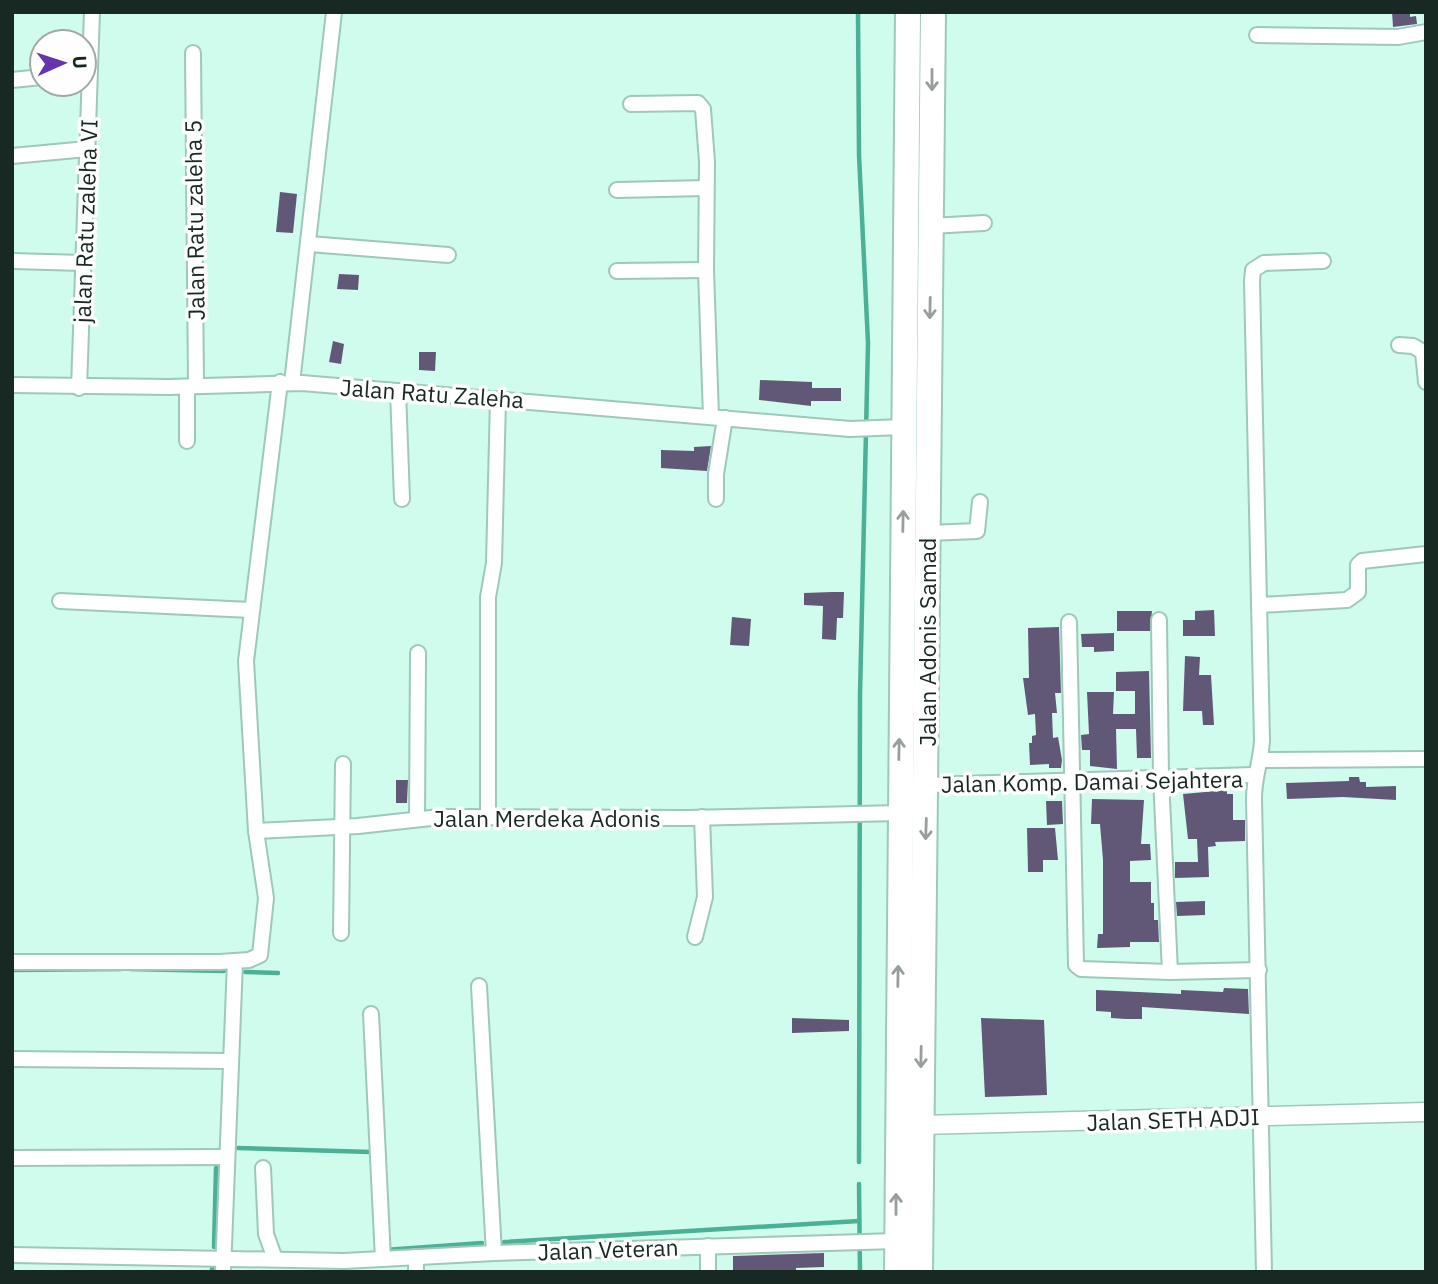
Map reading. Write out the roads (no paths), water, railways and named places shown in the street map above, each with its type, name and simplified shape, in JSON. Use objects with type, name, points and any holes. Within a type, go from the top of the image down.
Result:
[{"type":"highway","points":[[897,1272],[898,922],[888,813],[893,428],[908,12]]},
{"type":"highway","name":"Jalan Adonis Samad","points":[[920,1272],[933,12]]},
{"type":"highway","points":[[898,922],[923,922]]},
{"type":"street","points":[[12,962],[235,961],[257,959],[262,950],[266,898],[256,831],[246,674],[251,610],[309,244],[334,12]]},
{"type":"street","points":[[1257,35],[1425,34]]},
{"type":"street","name":"Jalan Ratu zaleha 5","points":[[187,441],[191,386],[193,53]]},
{"type":"street","name":"jalan Ratu zaleha VI","points":[[79,388],[87,98]]},
{"type":"street","points":[[631,104],[698,103],[703,109],[706,270],[720,435],[716,499]]},
{"type":"street","points":[[12,156],[87,149]]},
{"type":"street","points":[[618,190],[706,188]]},
{"type":"street","points":[[931,226],[984,223]]},
{"type":"street","points":[[309,244],[448,255]]},
{"type":"street","points":[[12,261],[83,263]]},
{"type":"street","points":[[1254,775],[1260,760],[1253,270],[1264,263],[1323,261]]},
{"type":"street","points":[[617,271],[706,270]]},
{"type":"street","points":[[1399,345],[1423,352],[1426,382]]},
{"type":"street","name":"Jalan Ratu Zaleha","points":[[12,385],[79,388],[286,382],[850,429],[893,428]]},
{"type":"street","points":[[397,391],[402,499]]},
{"type":"street","points":[[488,816],[488,597],[494,563],[498,399]]},
{"type":"street","points":[[928,533],[977,531],[981,502]]},
{"type":"street","points":[[1259,605],[1347,600],[1358,592],[1358,565],[1362,561],[1426,554]]},
{"type":"street","points":[[60,601],[251,610]]},
{"type":"street","points":[[1159,620],[1161,776],[1170,972]]},
{"type":"street","points":[[1069,622],[1076,965],[1081,969],[1170,972],[1259,970]]},
{"type":"street","points":[[418,653],[418,818]]},
{"type":"street","points":[[1260,760],[1426,759]]},
{"type":"street","points":[[341,933],[343,764]]},
{"type":"street","name":"Jalan Komp. Damai Sejahtera","points":[[927,785],[1254,775],[1264,1272]]},
{"type":"street","name":"Jalan Merdeka Adonis","points":[[256,831],[344,827],[418,818],[488,816],[702,817],[888,813]]},
{"type":"street","points":[[695,937],[705,897],[702,817]]},
{"type":"street","points":[[223,1265],[235,961]]},
{"type":"street","points":[[479,986],[494,1253]]},
{"type":"street","points":[[371,1014],[383,1259]]},
{"type":"street","points":[[12,1059],[230,1061]]},
{"type":"street","name":"Jalan SETH ADJI","points":[[921,1125],[1426,1112]]},
{"type":"street","points":[[12,1158],[227,1157]]},
{"type":"street","points":[[263,1168],[266,1234],[275,1259]]},
{"type":"street","name":"Jalan Veteran","points":[[12,1255],[223,1265],[275,1259],[383,1259],[416,1264],[494,1253],[897,1241]]},
{"type":"street","points":[[708,1246],[708,1272]]},
{"type":"waterway","points":[[858,12],[859,155],[868,343],[860,695],[859,1162]]},
{"type":"waterway","points":[[12,970],[121,969]]},
{"type":"waterway","points":[[130,969],[224,971]]},
{"type":"waterway","points":[[245,972],[278,973]]},
{"type":"waterway","points":[[238,1148],[371,1152]]},
{"type":"waterway","points":[[214,1247],[216,1168]]},
{"type":"waterway","points":[[859,1184],[860,1272]]},
{"type":"waterway","points":[[504,1242],[859,1221]]},
{"type":"waterway","points":[[385,1250],[482,1243]]}]
